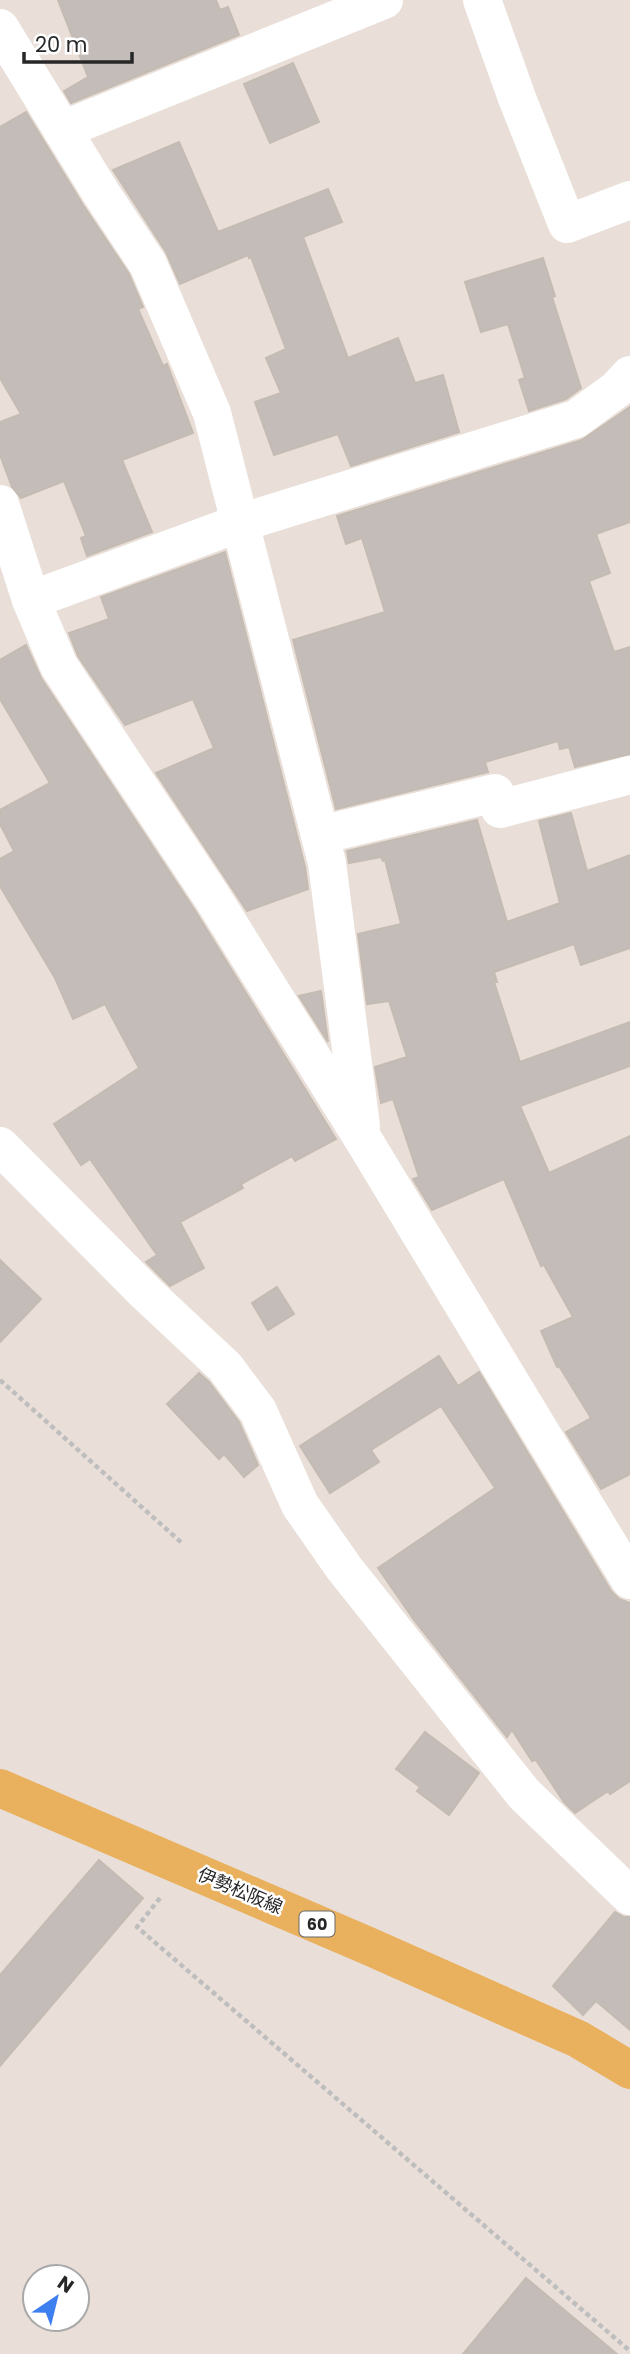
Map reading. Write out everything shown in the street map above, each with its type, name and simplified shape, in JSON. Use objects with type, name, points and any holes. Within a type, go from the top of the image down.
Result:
[{"type":"main road","name":"伊勢松阪線","points":[[0,1788],[578,2039],[630,2070]]},
{"type":"street","points":[[62,130],[384,0]]},
{"type":"street","points":[[482,0],[567,224],[630,200]]},
{"type":"street","points":[[0,28],[148,264],[212,414],[327,863],[363,1139]]},
{"type":"street","points":[[31,600],[240,523],[576,419],[617,389],[630,375]]},
{"type":"street","points":[[0,504],[31,600],[59,666],[212,897],[363,1139],[630,1580]]},
{"type":"street","points":[[320,835],[495,793],[500,808],[630,775]]},
{"type":"street","points":[[0,1146],[146,1293],[225,1367],[258,1411],[300,1504],[344,1568],[524,1794],[630,1896]]},
{"type":"path","points":[[0,1380],[183,1544]]},
{"type":"path","points":[[185,1868],[137,1927],[630,2351]]},
{"type":"building","points":[[58,0],[216,0],[220,10],[228,7],[239,35],[71,103],[64,91],[88,77]]},
{"type":"building","points":[[293,63],[319,122],[270,143],[244,84]]},
{"type":"building","points":[[26,112],[129,274],[143,307],[138,309],[163,366],[167,364],[193,433],[122,460],[152,532],[87,556],[81,538],[86,536],[64,481],[21,498],[12,487],[0,455],[0,422],[21,414],[0,378],[0,127]]},
{"type":"building","points":[[179,142],[218,232],[328,189],[342,222],[303,237],[348,358],[398,338],[415,383],[443,375],[459,432],[351,466],[338,434],[274,455],[255,402],[281,393],[266,358],[286,349],[251,257],[248,255],[180,284],[166,252],[113,170]]},
{"type":"building","points":[[543,258],[555,296],[552,297],[581,388],[566,399],[529,411],[519,380],[525,378],[508,324],[481,332],[465,282]]},
{"type":"building","points":[[630,407],[630,522],[596,534],[610,573],[589,581],[614,652],[630,647],[630,754],[575,767],[569,747],[560,749],[558,741],[485,762],[488,772],[336,809],[293,640],[385,612],[362,538],[346,544],[337,516],[582,440]]},
{"type":"building","points":[[225,552],[305,867],[308,889],[247,911],[156,773],[214,748],[193,699],[125,725],[78,656],[69,633],[109,619],[101,597]]},
{"type":"building","points":[[26,645],[41,678],[194,909],[336,1139],[295,1161],[292,1156],[241,1184],[243,1188],[180,1222],[204,1268],[170,1286],[146,1262],[157,1255],[90,1159],[81,1165],[54,1124],[139,1068],[105,1004],[73,1019],[55,978],[0,886],[0,859],[14,851],[0,824],[0,810],[50,783],[0,699],[0,660]]},
{"type":"building","points":[[571,813],[587,871],[630,855],[630,948],[581,965],[574,944],[494,972],[497,982],[494,982],[520,1062],[630,1022],[630,1066],[520,1106],[549,1173],[630,1136],[630,1474],[601,1489],[566,1432],[591,1418],[559,1366],[557,1367],[541,1331],[573,1317],[544,1265],[541,1266],[504,1179],[432,1210],[413,1179],[419,1177],[393,1099],[381,1103],[375,1067],[407,1057],[389,1001],[367,1004],[358,934],[401,924],[385,860],[381,857],[349,863],[347,851],[477,820],[507,922],[560,903],[539,821]]},
{"type":"building","points":[[321,991],[328,1042],[299,996]]},
{"type":"building","points":[[0,1260],[41,1299],[0,1342]]},
{"type":"building","points":[[277,1287],[294,1314],[268,1330],[252,1303]]},
{"type":"building","points":[[439,1356],[458,1386],[479,1372],[611,1591],[619,1599],[630,1603],[630,1781],[610,1794],[608,1791],[575,1813],[564,1802],[536,1760],[532,1761],[512,1730],[507,1737],[414,1620],[378,1568],[495,1488],[441,1406],[371,1450],[379,1462],[330,1493],[300,1446]]},
{"type":"building","points":[[199,1373],[239,1422],[258,1465],[244,1477],[224,1454],[219,1459],[167,1404]]},
{"type":"building","points":[[425,1732],[479,1773],[449,1815],[417,1791],[420,1787],[396,1769]]},
{"type":"building","points":[[99,1860],[143,1898],[0,2066],[0,1975]]},
{"type":"building","points":[[615,1912],[630,1917],[630,2030],[596,2001],[583,2015],[553,1986]]},
{"type":"building","points":[[526,2278],[617,2354],[463,2354]]}]
